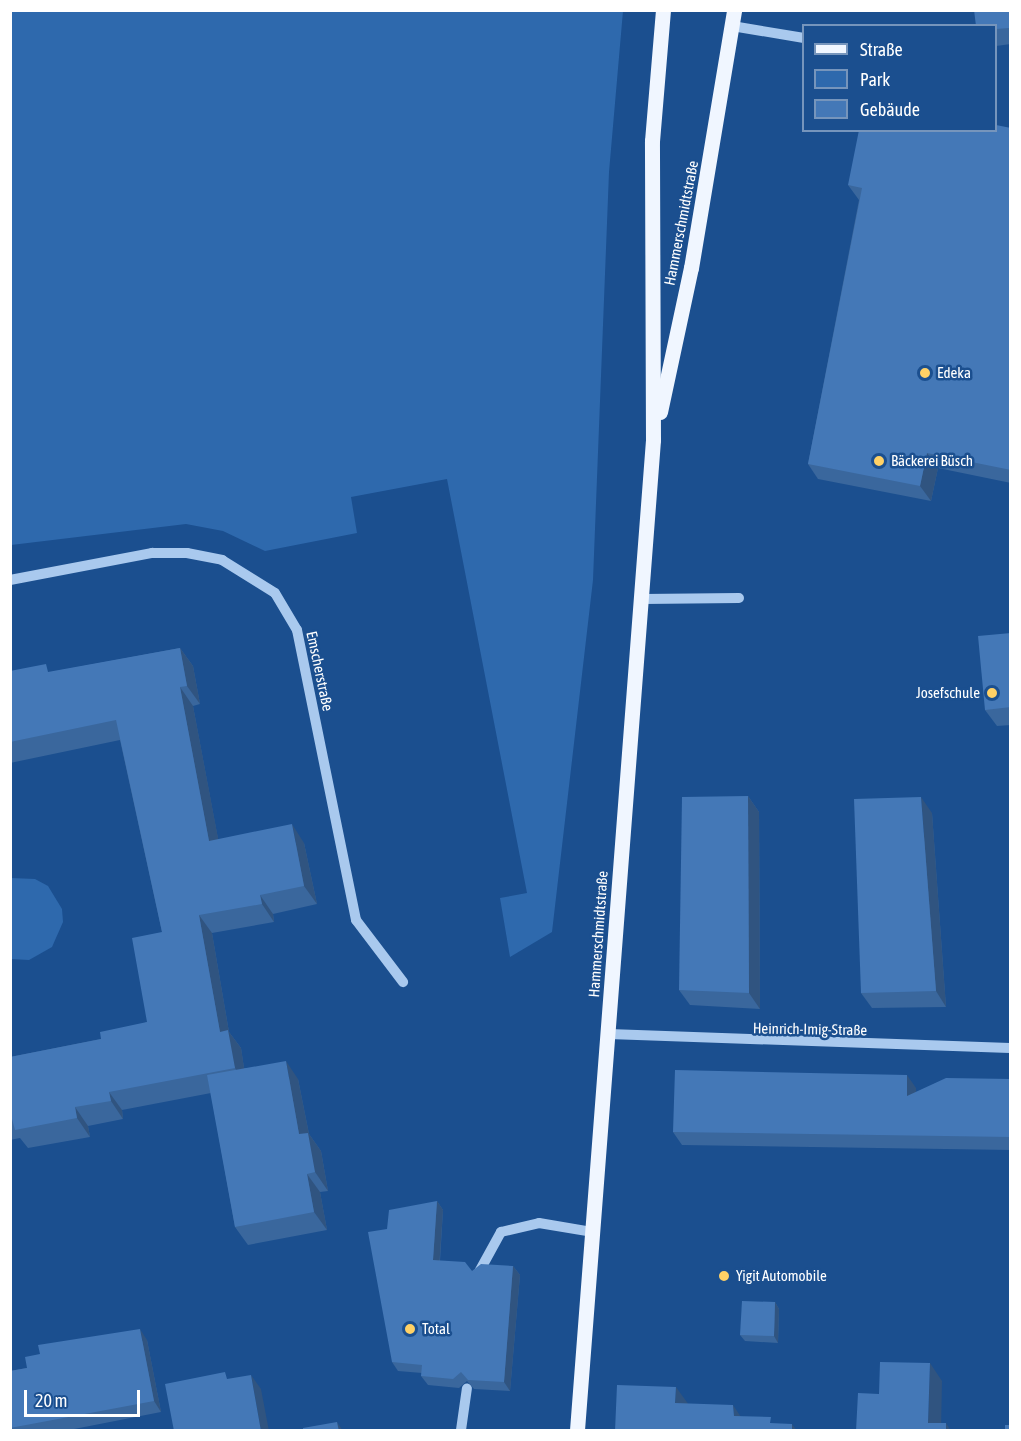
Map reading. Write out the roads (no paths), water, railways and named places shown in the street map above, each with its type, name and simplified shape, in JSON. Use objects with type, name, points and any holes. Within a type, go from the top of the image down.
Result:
[{"type":"main road","name":"Hammerschmidtstraße","points":[[577,1431],[643,599],[653,440],[652,141],[663,10]]},
{"type":"main road","name":"Hammerschmidtstraße","points":[[653,440],[691,268],[733,18]]},
{"type":"street","points":[[733,18],[802,37]]},
{"type":"street","name":"Emscherstraße","points":[[10,580],[152,554],[187,553],[222,560],[275,593],[297,630],[356,920],[403,982]]},
{"type":"street","points":[[643,599],[739,598]]},
{"type":"street","name":"Heinrich-Imig-Straße","points":[[609,1034],[1011,1048]]},
{"type":"street","points":[[479,1272],[501,1232],[539,1223],[593,1232]]},
{"type":"street","points":[[461,1431],[467,1388]]},
{"type":"place","name":"Edeka","points":[[925,373]]},
{"type":"place","name":"Bäckerei Büsch","points":[[879,461]]},
{"type":"place","name":"Josefschule","points":[[992,693]]},
{"type":"place","name":"Yigit Automobile","points":[[724,1276]]},
{"type":"place","name":"Total","points":[[410,1329]]}]
